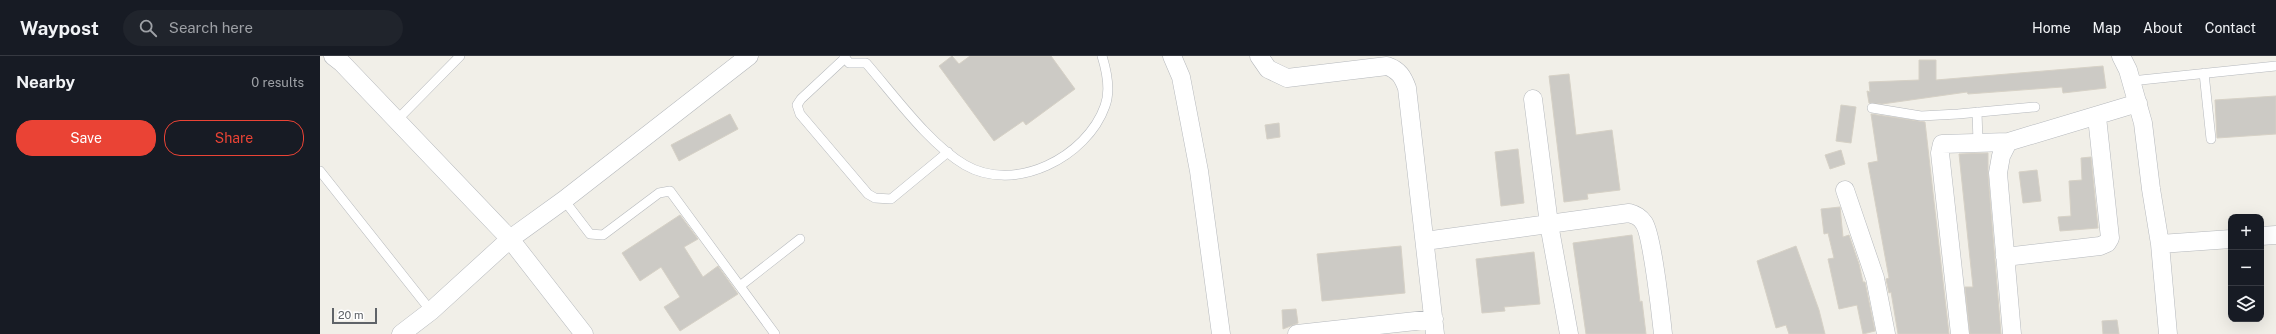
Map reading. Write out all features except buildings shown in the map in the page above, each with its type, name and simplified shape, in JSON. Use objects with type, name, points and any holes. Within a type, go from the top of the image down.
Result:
[{"type":"street","points":[[333,56],[342,63],[398,119],[510,239],[584,334]]},
{"type":"street","points":[[401,334],[510,239],[564,200],[749,56]]},
{"type":"street","points":[[1172,56],[1181,77]]},
{"type":"street","points":[[1175,56],[1181,77],[1199,171],[1221,334]]},
{"type":"street","points":[[1260,56],[1268,69],[1287,78],[1373,66],[1387,66],[1395,68],[1403,78],[1407,88],[1434,326],[1297,334]]},
{"type":"street","points":[[2122,56],[2138,103],[2143,123],[2150,189],[2160,244],[2168,334]]},
{"type":"street","points":[[1533,99],[1549,224],[1569,334]]},
{"type":"street","points":[[1960,334],[1940,152],[1942,144],[2008,142],[2097,117],[2138,103]]},
{"type":"street","points":[[2005,257],[2100,246],[2107,243],[2110,238],[2097,117]]},
{"type":"street","points":[[2008,142],[2001,156],[1998,173],[2012,334]]},
{"type":"street","points":[[1845,190],[1875,278],[1886,334]]},
{"type":"street","points":[[1425,241],[1629,213],[1637,216],[1645,224],[1664,334]]},
{"type":"street","points":[[2264,236],[2276,235]]},
{"type":"street","points":[[2160,244],[2228,238]]},
{"type":"lane","points":[[398,119],[460,56]]},
{"type":"lane","points":[[948,152],[891,199],[875,198],[868,194],[800,114],[798,105],[800,99],[845,57],[850,63],[867,60],[939,145],[948,152],[966,166],[988,173],[1012,175],[1038,171],[1059,160],[1094,128],[1106,105],[1108,76],[1102,56]]},
{"type":"lane","points":[[2131,81],[2276,66]]},
{"type":"lane","points":[[2204,73],[2211,139]]},
{"type":"lane","points":[[1872,108],[1921,116],[2035,107]]},
{"type":"lane","points":[[1977,112],[1978,142]]},
{"type":"lane","points":[[320,170],[430,310]]},
{"type":"lane","points":[[564,200],[590,234],[597,236],[603,235],[659,193],[670,191],[775,334]]},
{"type":"lane","points":[[740,286],[800,239]]}]
